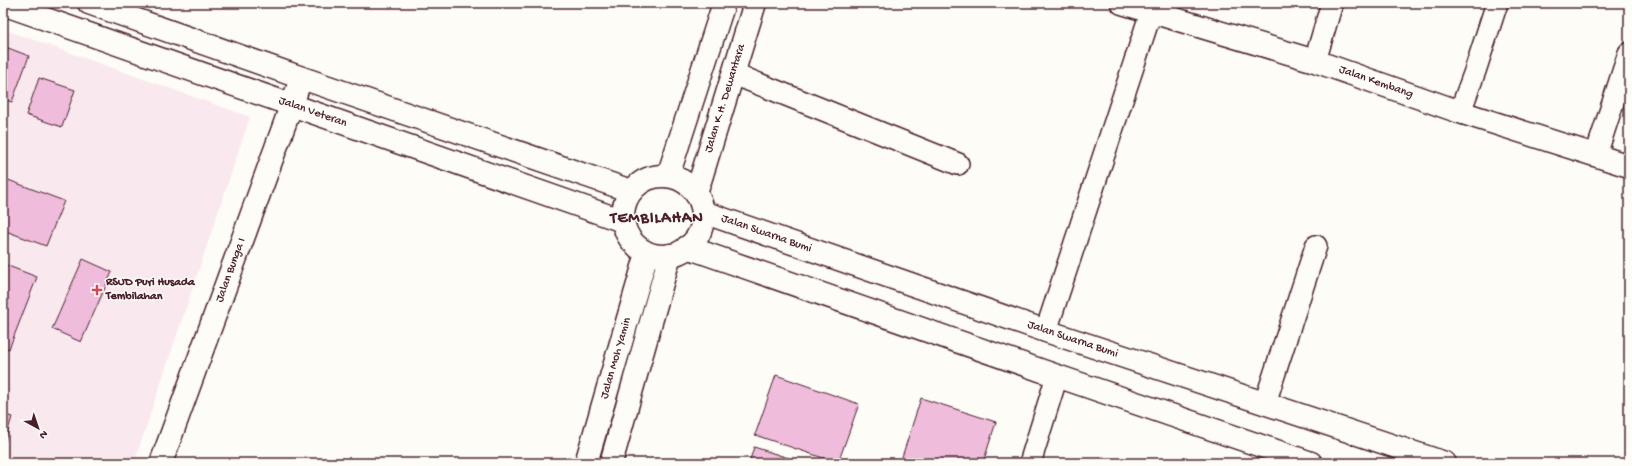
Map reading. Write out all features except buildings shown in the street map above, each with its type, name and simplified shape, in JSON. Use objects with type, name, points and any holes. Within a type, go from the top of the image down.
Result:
[{"type":"street","points":[[89,3],[631,191]]},
{"type":"street","points":[[668,176],[724,3]]},
{"type":"street","name":"Jalan K.H. Dewantara","points":[[699,203],[755,3]]},
{"type":"street","name":"Jalan Kembang","points":[[1122,3],[1153,8],[1315,61],[1460,112],[1629,166]]},
{"type":"street","points":[[1315,61],[1332,3]]},
{"type":"street","points":[[1460,112],[1476,71],[1497,3]]},
{"type":"street","name":"Jalan Veteran","points":[[3,4],[623,221]]},
{"type":"street","points":[[1046,331],[1153,8]]},
{"type":"street","points":[[1596,155],[1629,53]]},
{"type":"street","points":[[734,74],[958,164]]},
{"type":"street","name":"Jalan Bunga I","points":[[161,463],[302,78]]},
{"type":"street","points":[[658,176],[668,176],[679,179],[689,185],[699,203],[700,231],[694,240],[679,251],[662,256],[647,253],[630,240],[625,231],[622,211],[631,191],[638,184],[647,179],[658,176]]},
{"type":"street","name":"Jalan Swarna Bumi","points":[[699,203],[1046,331],[1445,463]]},
{"type":"street","points":[[1266,404],[1316,246]]},
{"type":"street","points":[[679,251],[1057,376],[1311,463]]},
{"type":"street","name":"Jalan Moh Yamin","points":[[611,463],[679,251]]},
{"type":"street","name":"Jalan Moh Yamin","points":[[586,463],[647,253]]},
{"type":"street","points":[[1030,463],[1057,376]]},
{"type":"shaded area","name":"RSUD Puri Husada Tembilahan","points":[[3,29],[250,117],[134,463],[3,463]]},
{"type":"place","name":"RSUD Puri Husada Tembilahan","points":[[97,290]]},
{"type":"district","name":"TEMBILAHAN","points":[[657,219]]}]
